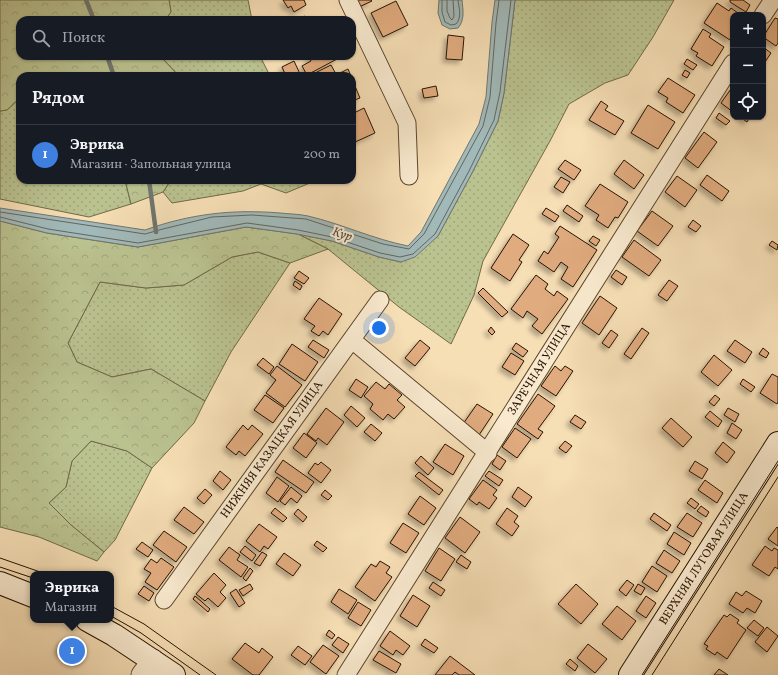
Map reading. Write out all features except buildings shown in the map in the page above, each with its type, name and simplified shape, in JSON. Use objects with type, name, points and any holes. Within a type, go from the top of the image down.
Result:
[{"type":"main road","name":"ВЕРХНЯЯ ЛУГОВАЯ УЛИЦА","points":[[630,675],[778,443]]},
{"type":"main road","points":[[0,583],[30,595]]},
{"type":"main road","points":[[92,623],[114,635],[147,668],[174,675]]},
{"type":"street","points":[[348,0],[356,16]]},
{"type":"street","points":[[765,12],[773,0]]},
{"type":"street","points":[[356,17],[407,124],[409,176]]},
{"type":"street","name":"ЗАРЕЧНАЯ УЛИЦА","points":[[346,675],[488,453],[730,68]]},
{"type":"street","name":"НИЖНЯЯ КАЗАЦКАЯ УЛИЦА","points":[[164,600],[380,300]]},
{"type":"street","points":[[352,340],[488,453]]},
{"type":"green space","points":[[0,0],[169,0],[171,12],[168,16],[16,16],[16,60],[164,60],[175,72],[16,72],[16,102],[7,110],[0,111]]},
{"type":"green space","points":[[169,0],[248,0],[251,16],[168,16],[171,12]]},
{"type":"green space","points":[[515,0],[674,0],[653,37],[628,75],[605,83],[569,104],[483,261],[474,295],[451,344],[399,307],[328,249],[298,234],[332,241],[379,257],[401,262],[438,236],[498,121],[504,93]]},
{"type":"green space","points":[[164,60],[262,60],[268,72],[175,72]]},
{"type":"green space","points":[[16,102],[16,184],[126,184],[131,204],[89,217],[0,199],[0,111],[7,110]]},
{"type":"green space","points":[[126,184],[168,184],[163,192],[131,204]]},
{"type":"green space","points":[[168,184],[261,184],[243,191],[172,203],[163,192]]},
{"type":"green space","points":[[261,184],[307,184],[286,193]]},
{"type":"green space","points":[[0,221],[47,233],[138,247],[246,227],[298,234],[328,249],[290,263],[258,252],[232,257],[184,285],[146,288],[100,282],[68,343],[77,362],[112,377],[151,369],[205,401],[194,423],[152,468],[127,451],[91,441],[72,461],[66,487],[49,503],[71,525],[104,552],[97,561],[39,537],[0,527]]},
{"type":"green space","points":[[258,252],[290,263],[231,352],[205,401],[151,369],[112,377],[77,362],[68,343],[100,282],[146,288],[184,285],[232,257]]},
{"type":"green space","points":[[91,441],[127,451],[152,468],[115,540],[104,552],[71,525],[49,503],[66,487],[72,461]]},
{"type":"water","points":[[439,0],[462,0],[463,18],[458,28],[450,29],[442,25],[438,13]]},
{"type":"water","name":"Кур","points":[[495,0],[515,0],[504,93],[498,121],[438,236],[415,257],[401,262],[379,257],[332,241],[297,234],[246,227],[138,247],[47,233],[0,221],[0,208],[145,230],[178,220],[228,212],[298,214],[408,246],[421,232],[479,124],[486,97]]},
{"type":"waterway","points":[[86,0],[92,16]]},
{"type":"waterway","points":[[108,60],[113,72]]},
{"type":"waterway","points":[[150,184],[156,232]]},
{"type":"tram line","points":[[642,675],[778,461]]},
{"type":"tram line","points":[[652,675],[778,477]]},
{"type":"tram line","points":[[0,558],[37,571]]},
{"type":"tram line","points":[[0,567],[30,577]]},
{"type":"tram line","points":[[114,608],[144,624],[216,675]]},
{"type":"tram line","points":[[114,618],[141,633],[200,675]]},
{"type":"place","name":"Эврика","points":[[72,651]]}]
